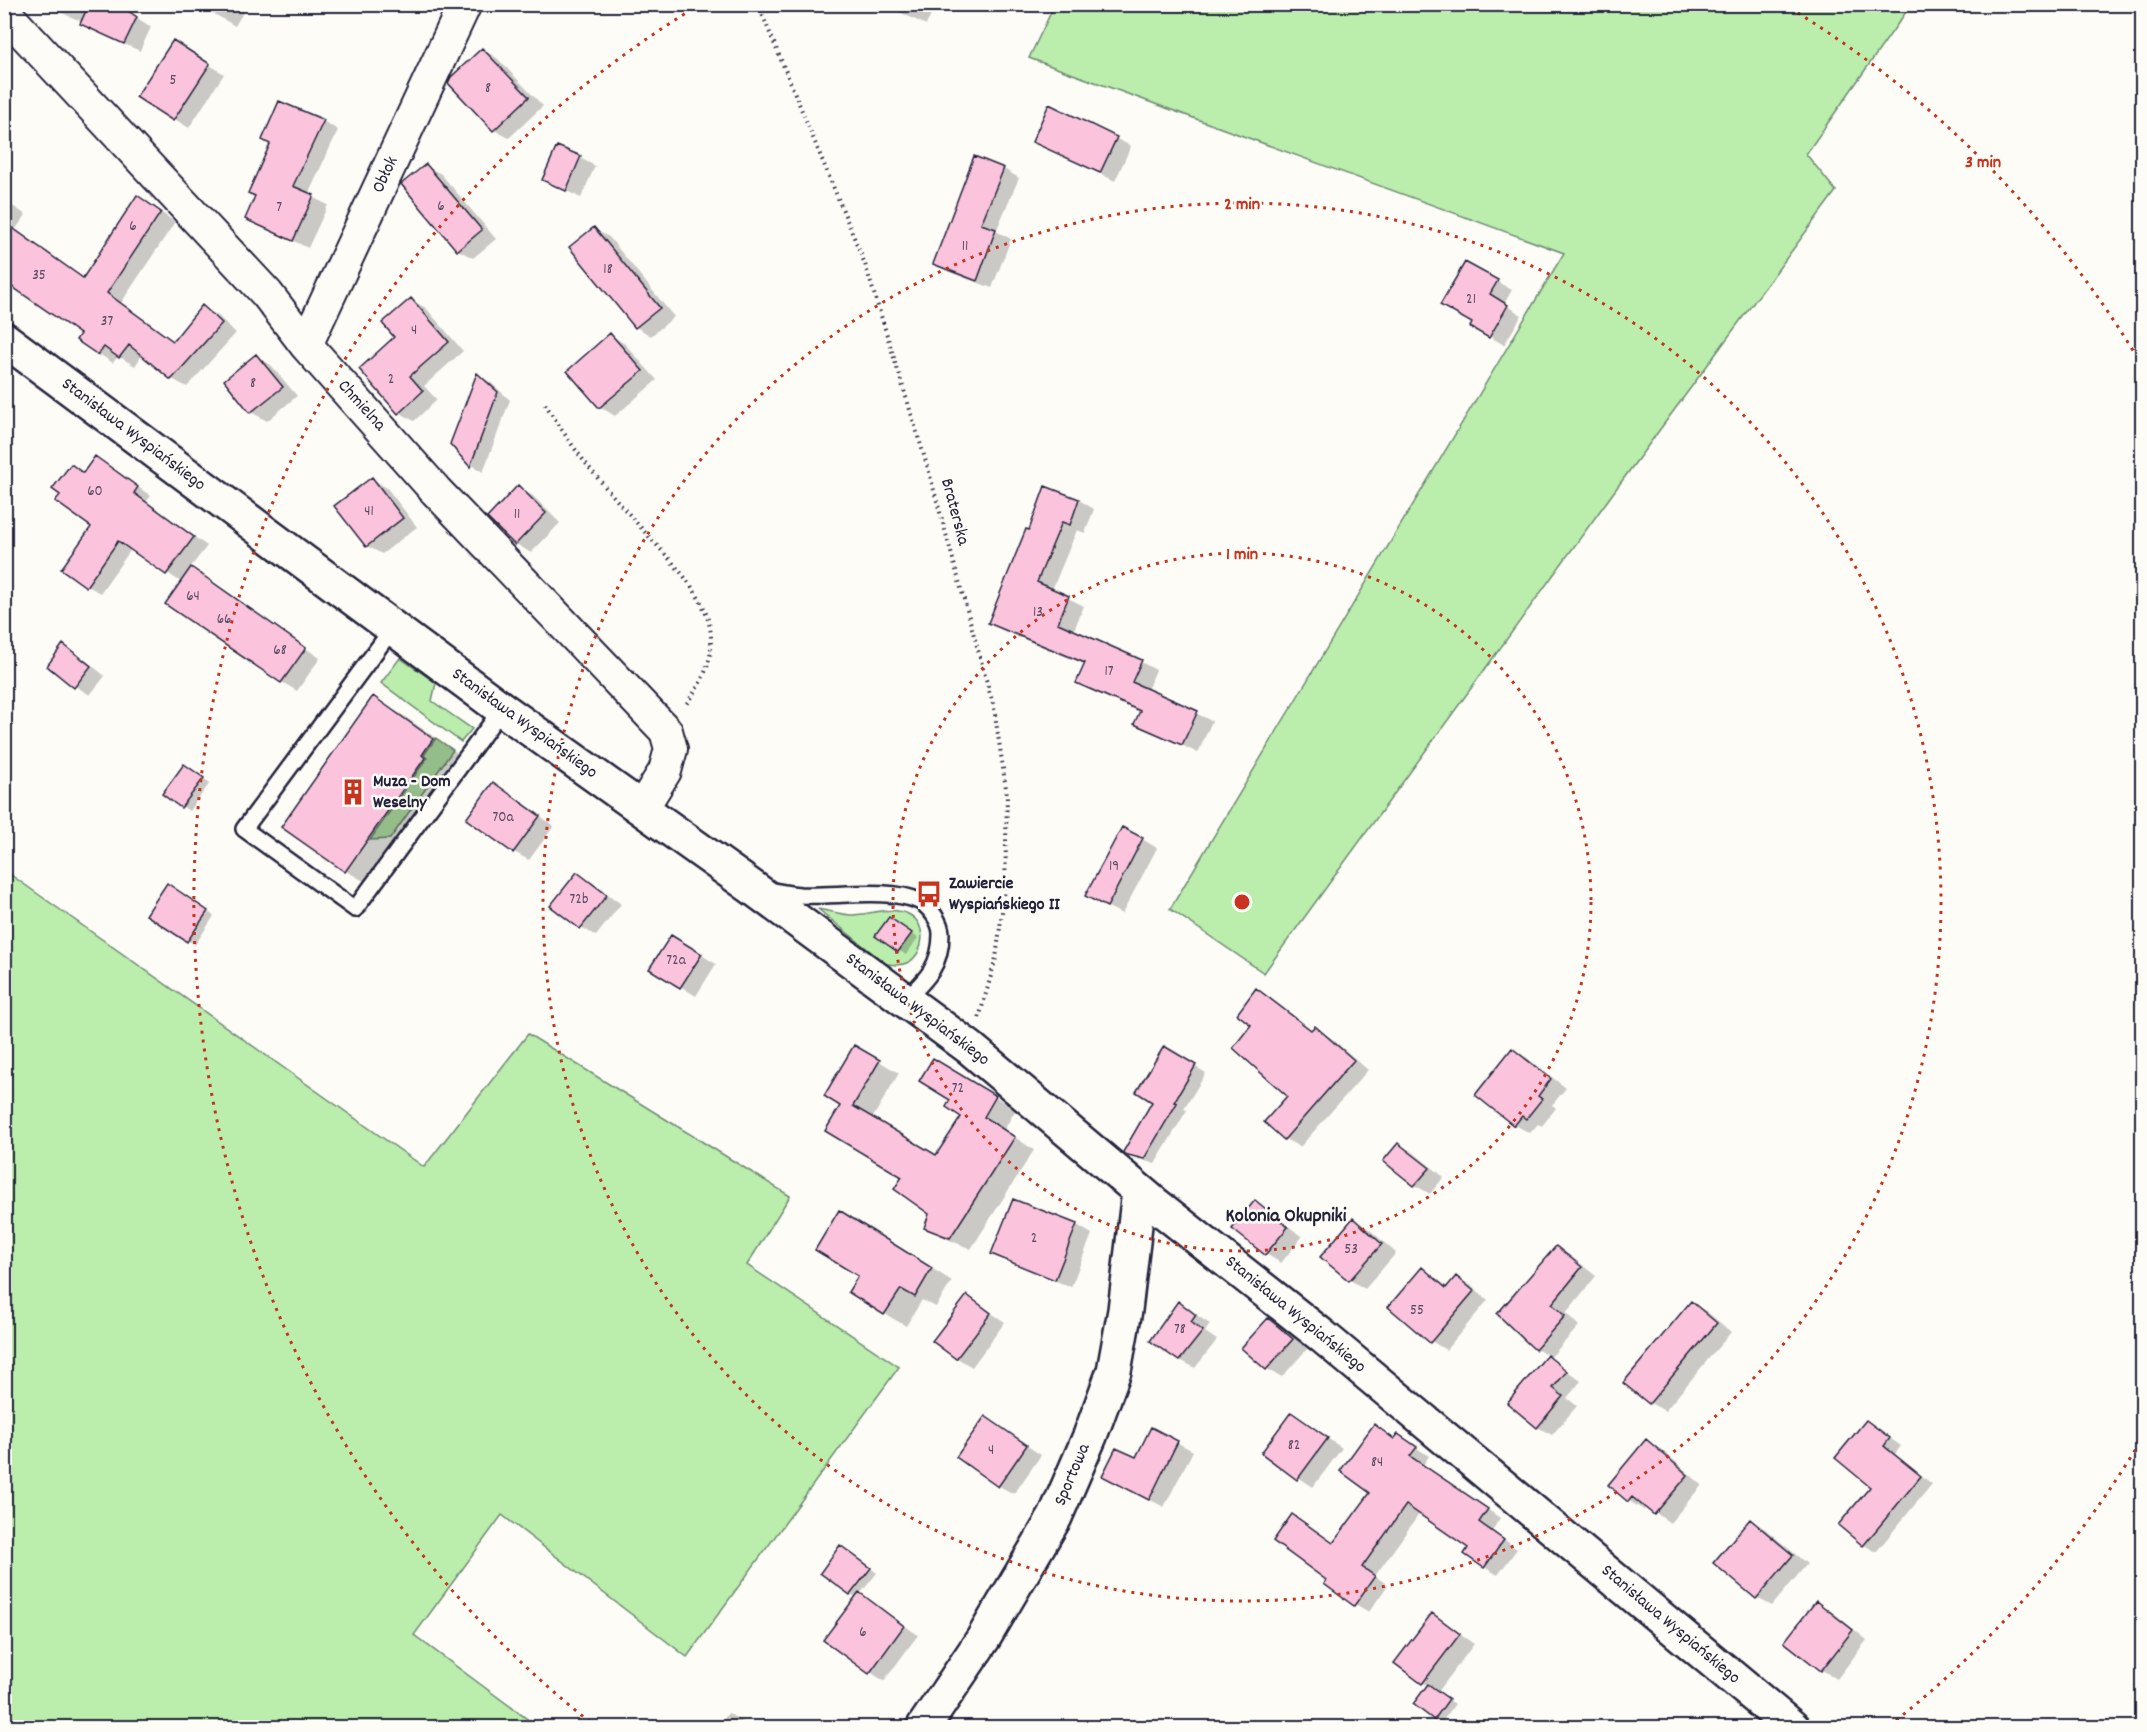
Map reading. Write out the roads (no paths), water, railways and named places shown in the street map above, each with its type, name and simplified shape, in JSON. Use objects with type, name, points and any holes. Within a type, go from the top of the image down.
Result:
[{"type":"street","name":"Obłok","points":[[306,345],[465,4]]},
{"type":"street","name":"Chmielna","points":[[4,12],[267,294],[306,345],[436,491],[666,731],[671,749],[665,771],[642,808]]},
{"type":"street","name":"Stanisława Wyspiańskiego","points":[[4,339],[501,709],[753,888],[970,1048],[1139,1191],[1330,1342],[1793,1728]]},
{"type":"street","name":"Sportowa","points":[[923,1728],[983,1639],[1055,1517],[1090,1436],[1114,1371],[1125,1310],[1139,1191]]},
{"type":"lane","points":[[393,628],[244,829],[355,909],[501,709]]},
{"type":"lane","points":[[753,888],[800,895],[901,895],[920,902],[933,913],[941,929],[941,951],[932,971],[905,1000]]},
{"type":"place","name":"Muza - Dom Weselny","points":[[353,792]]},
{"type":"place","name":"Zawiercie Wyspiańskiego II","points":[[929,894]]},
{"type":"district","name":"Kolonia Okupniki","points":[[1286,1217]]}]
